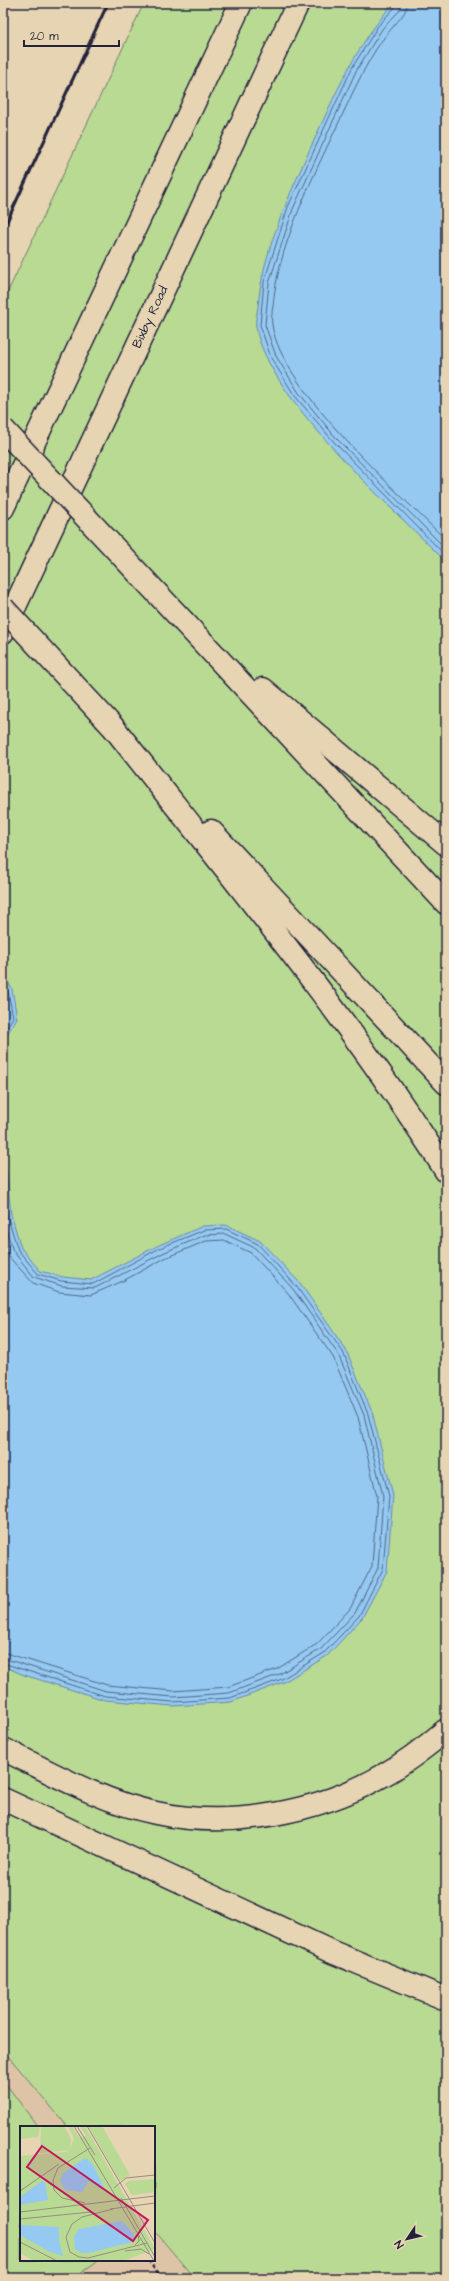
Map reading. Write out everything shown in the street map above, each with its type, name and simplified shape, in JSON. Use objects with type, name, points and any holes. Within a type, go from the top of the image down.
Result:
[{"type":"main road","points":[[3,508],[241,3]]},
{"type":"main road","name":"Bixby Road","points":[[3,632],[298,3]]},
{"type":"main road","points":[[3,429],[446,903]]},
{"type":"main road","points":[[3,608],[446,1082]]},
{"type":"main road","points":[[184,622],[446,844]]},
{"type":"main road","points":[[114,728],[312,982],[418,1128],[446,1171]]},
{"type":"main road","points":[[3,1749],[105,1797],[139,1809],[189,1818],[246,1817],[297,1809],[342,1795],[382,1776],[405,1762],[446,1730]]},
{"type":"main road","points":[[3,1799],[332,1952],[446,1999]]},
{"type":"path","points":[[149,2261],[161,2278]]},
{"type":"shaded area","points":[[3,2050],[67,2126],[20,2126],[20,2261],[155,2261],[155,2231],[194,2278],[3,2278]]},
{"type":"green space","points":[[144,3],[446,3],[446,2278],[194,2278],[155,2231],[155,2126],[67,2126],[3,2050],[3,302]]},
{"type":"green space","points":[[3,2080],[37,2126],[20,2126],[20,2261],[98,2261],[73,2278],[3,2278]]},
{"type":"water","points":[[446,3],[446,562],[336,452],[308,419],[283,387],[265,356],[256,327],[256,322],[264,269],[275,233],[304,162],[343,79],[365,40],[378,21],[393,4]]},
{"type":"water","points":[[3,973],[12,989],[17,1018],[3,1041]]},
{"type":"water","points":[[3,1140],[11,1214],[21,1248],[40,1271],[63,1277],[91,1280],[159,1245],[203,1226],[226,1225],[260,1241],[300,1283],[346,1350],[372,1412],[393,1495],[387,1571],[362,1618],[327,1656],[284,1682],[231,1702],[173,1706],[105,1700],[24,1675],[3,1666]]},
{"type":"railway","points":[[3,230],[108,3]]}]
